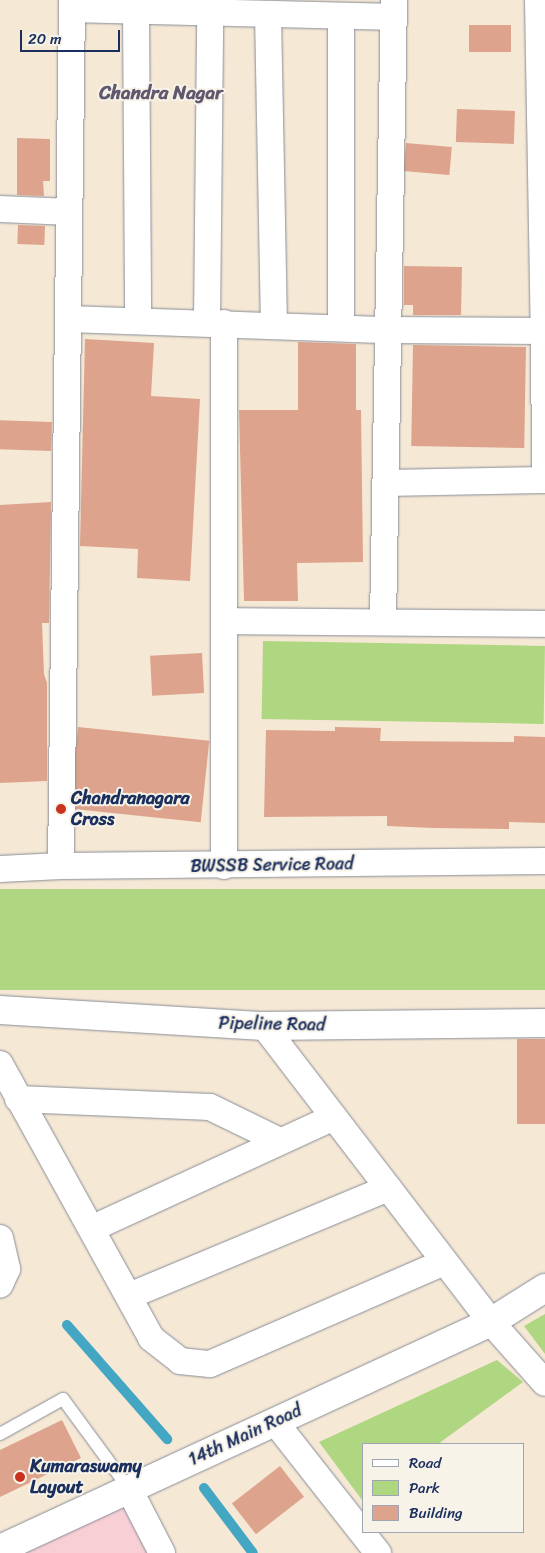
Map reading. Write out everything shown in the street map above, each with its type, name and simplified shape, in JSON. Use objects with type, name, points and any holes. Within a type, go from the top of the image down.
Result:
[{"type":"main road","name":"Pipeline Road","points":[[0,1010],[264,1026],[545,1024]]},
{"type":"main road","name":"14th Main Road","points":[[0,1549],[491,1322],[545,1288]]},
{"type":"street","points":[[386,483],[544,480],[544,331],[538,0]]},
{"type":"street","points":[[61,866],[72,4],[136,10],[341,16],[394,9],[383,622]]},
{"type":"street","points":[[136,10],[138,321]]},
{"type":"street","points":[[210,12],[224,621],[224,866]]},
{"type":"street","points":[[268,14],[274,325]]},
{"type":"street","points":[[341,16],[341,328]]},
{"type":"street","points":[[0,209],[69,212]]},
{"type":"street","points":[[68,319],[389,330],[544,331]]},
{"type":"street","points":[[224,621],[545,624]]},
{"type":"street","name":"BWSSB Service Road","points":[[0,869],[61,866],[545,862]]},
{"type":"street","points":[[264,1026],[491,1322],[545,1383]]},
{"type":"street","points":[[0,1064],[18,1100],[93,1228],[150,1338],[180,1361],[210,1364],[445,1262]]},
{"type":"street","points":[[18,1100],[210,1107],[280,1141]]},
{"type":"street","points":[[93,1228],[334,1117]]},
{"type":"street","points":[[128,1296],[388,1188]]},
{"type":"street","points":[[0,1238],[7,1269],[0,1285]]},
{"type":"street","points":[[275,1422],[362,1533]]},
{"type":"street","points":[[130,1489],[162,1553]]},
{"type":"street","points":[[362,1533],[378,1553]]},
{"type":"lane","points":[[0,1434],[64,1399],[130,1489]]},
{"type":"shaded area","points":[[123,1501],[152,1553],[26,1553]]},
{"type":"green space","points":[[263,641],[545,646],[544,724],[262,719]]},
{"type":"green space","points":[[0,889],[545,889],[545,990],[0,990]]},
{"type":"green space","points":[[545,1314],[545,1354],[524,1326]]},
{"type":"green space","points":[[497,1360],[523,1382],[439,1443],[362,1443],[362,1500],[319,1442]]},
{"type":"building","points":[[469,25],[511,25],[511,52],[469,52]]},
{"type":"building","points":[[457,109],[515,111],[514,144],[456,142]]},
{"type":"building","points":[[17,138],[50,139],[50,181],[43,181],[44,196],[17,195]]},
{"type":"building","points":[[406,143],[452,147],[449,175],[404,171]]},
{"type":"building","points":[[18,225],[45,226],[44,245],[17,244]]},
{"type":"building","points":[[404,266],[462,267],[461,315],[413,315],[413,305],[404,305]]},
{"type":"building","points":[[85,339],[154,343],[151,396],[200,399],[190,581],[137,578],[138,549],[80,546]]},
{"type":"building","points":[[298,342],[356,344],[356,410],[361,410],[363,562],[297,563],[298,601],[244,601],[239,410],[298,410]]},
{"type":"building","points":[[413,345],[526,347],[524,448],[411,446]]},
{"type":"building","points":[[0,420],[52,422],[51,451],[0,449]]},
{"type":"building","points":[[51,502],[49,623],[42,623],[44,674],[47,683],[47,781],[0,783],[0,505]]},
{"type":"building","points":[[202,653],[204,693],[152,696],[150,656]]},
{"type":"building","points":[[78,727],[209,741],[201,822],[69,809]]},
{"type":"building","points":[[335,727],[381,728],[380,741],[514,742],[514,736],[545,737],[545,823],[509,822],[509,829],[434,828],[387,826],[387,816],[264,817],[266,730],[335,731]]},
{"type":"building","points":[[517,1039],[545,1039],[545,1124],[517,1124]]},
{"type":"building","name":"Kumaraswamy Layout","points":[[62,1420],[81,1458],[0,1497],[0,1450]]},
{"type":"building","points":[[280,1466],[304,1497],[256,1534],[232,1504]]},
{"type":"waterway","points":[[67,1325],[167,1439]]},
{"type":"waterway","points":[[204,1488],[253,1553]]},
{"type":"place","name":"Chandranagara Cross","points":[[61,809]]},
{"type":"place","name":"Kumaraswamy Layout","points":[[20,1477]]},
{"type":"district","name":"Chandra Nagar","points":[[161,93]]}]
